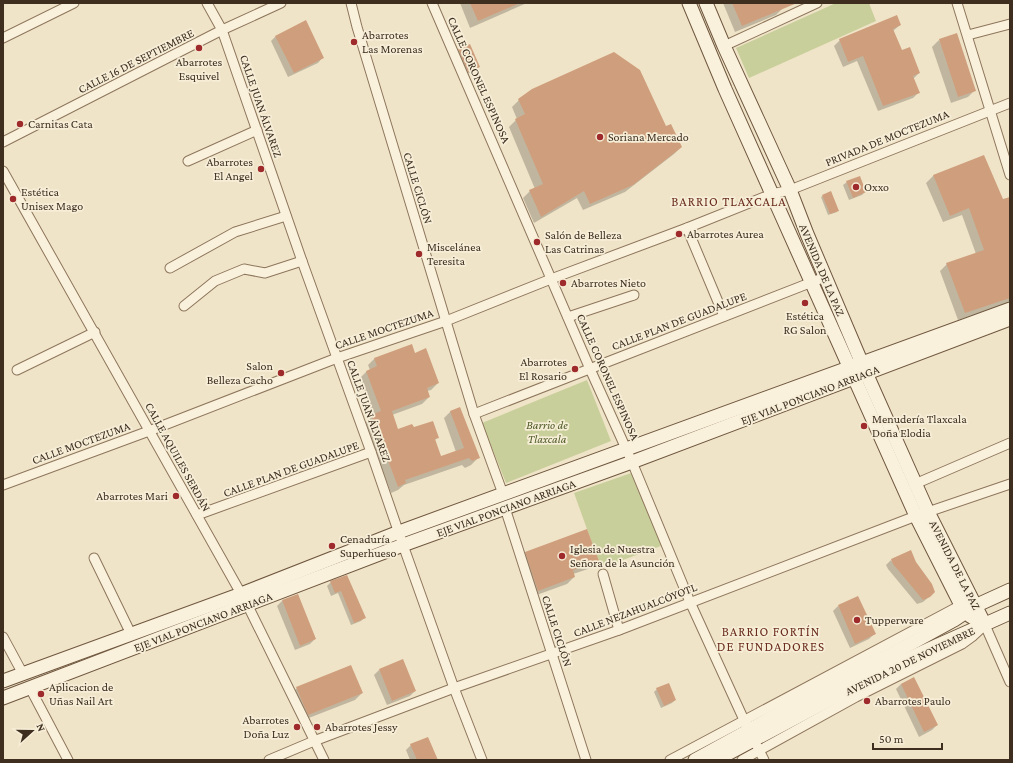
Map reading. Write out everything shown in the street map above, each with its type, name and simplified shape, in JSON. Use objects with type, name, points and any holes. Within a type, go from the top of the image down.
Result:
[{"type":"main road","name":"AVENIDA DE LA PAZ","points":[[689,3],[725,89],[811,282],[858,370],[915,484],[922,514]]},
{"type":"main road","name":"AVENIDA DE LA PAZ","points":[[706,3],[790,190],[825,277],[858,370],[922,514],[968,610],[985,625]]},
{"type":"main road","points":[[792,240],[807,234]]},
{"type":"main road","name":"EJE VIAL PONCIANO ARRIAGA","points":[[3,698],[248,606],[403,545],[632,462],[1010,309]]},
{"type":"main road","name":"EJE VIAL PONCIANO ARRIAGA","points":[[3,681],[241,594],[399,532],[626,448],[1010,319]]},
{"type":"main road","points":[[936,646],[955,630],[968,610],[1010,590]]},
{"type":"main road","name":"AVENIDA 20 DE NOVIEMBRE","points":[[716,760],[752,735],[954,620],[968,610]]},
{"type":"main road","points":[[985,625],[1010,613]]},
{"type":"main road","points":[[936,618],[954,620]]},
{"type":"main road","name":"AVENIDA 20 DE NOVIEMBRE","points":[[695,760],[752,735],[936,646],[985,625]]},
{"type":"street","points":[[3,38],[74,3]]},
{"type":"street","name":"CALLE JUAN ÁLVAREZ","points":[[207,3],[222,30],[286,216],[403,545],[454,688],[482,760]]},
{"type":"street","name":"CALLE 16 DE SEPTIEMBRE","points":[[3,142],[222,30],[281,3]]},
{"type":"street","name":"CALLE CICLÓN","points":[[351,3],[474,414],[503,494]]},
{"type":"street","name":"CALLE CORONEL ESPINOSA","points":[[432,3],[590,369],[626,448],[690,602],[764,760]]},
{"type":"street","points":[[724,46],[816,3]]},
{"type":"street","points":[[957,3],[1010,175]]},
{"type":"street","points":[[968,35],[1010,24]]},
{"type":"street","name":"PRIVADA DE MOCTEZUMA","points":[[772,194],[790,190],[1010,103]]},
{"type":"street","points":[[188,161],[257,130]]},
{"type":"street","name":"CALLE AQUILES SERDÁN","points":[[3,171],[248,606],[324,760]]},
{"type":"street","name":"CALLE MOCTEZUMA","points":[[3,485],[149,431],[337,358],[446,321],[772,194]]},
{"type":"street","points":[[170,268],[235,232],[286,216]]},
{"type":"street","points":[[687,228],[724,316]]},
{"type":"street","points":[[184,306],[215,281],[244,269],[265,273],[302,261]]},
{"type":"street","name":"CALLE PLAN DE GUADALUPE","points":[[474,414],[825,277]]},
{"type":"street","points":[[568,317],[634,295]]},
{"type":"street","points":[[17,370],[95,332]]},
{"type":"street","points":[[915,484],[1010,443]]},
{"type":"street","name":"CALLE PLAN DE GUADALUPE","points":[[197,515],[371,452]]},
{"type":"street","name":"CALLE NEZAHUALCÓYOTL","points":[[270,760],[314,741],[454,688],[619,630],[922,514],[1010,484]]},
{"type":"street","name":"CALLE CICLÓN","points":[[505,508],[586,760]]},
{"type":"street","points":[[94,558],[131,634]]},
{"type":"street","points":[[602,574],[619,630]]},
{"type":"street","name":"AVENIDA 20 DE NOVIEMBRE","points":[[742,760],[752,735],[936,618],[968,610]]},
{"type":"street","points":[[985,625],[1010,682]]},
{"type":"street","name":"AVENIDA 20 DE NOVIEMBRE","points":[[670,760],[752,735],[856,697],[962,644],[985,625]]},
{"type":"street","points":[[3,637],[23,674]]},
{"type":"street","points":[[30,688],[68,760]]},
{"type":"green space","points":[[836,3],[869,3],[876,21],[749,78],[736,48]]},
{"type":"green space","name":"Barrio de Tlaxcala","points":[[587,380],[611,441],[506,483],[482,423]]},
{"type":"green space","points":[[634,472],[661,546],[601,568],[574,493]]},
{"type":"building","points":[[470,3],[520,3],[478,21]]},
{"type":"building","points":[[732,3],[797,3],[742,26]]},
{"type":"building","points":[[897,15],[901,25],[893,29],[902,50],[910,47],[920,73],[913,76],[920,93],[883,106],[863,56],[848,62],[839,39]]},
{"type":"building","points":[[306,20],[324,58],[294,73],[275,36]]},
{"type":"building","points":[[957,33],[976,91],[958,97],[939,39]]},
{"type":"building","points":[[470,44],[480,67],[468,72],[458,49]]},
{"type":"building","name":"Soriana Mercado","points":[[614,52],[640,70],[666,126],[671,124],[682,147],[633,185],[590,204],[584,191],[541,217],[529,190],[543,184],[515,119],[525,114],[518,99],[532,89]]},
{"type":"building","points":[[984,155],[1003,199],[1010,197],[1010,298],[965,313],[946,263],[984,250],[969,208],[950,216],[933,175]]},
{"type":"building","name":"Oxxo","points":[[860,176],[866,192],[853,198],[846,181]]},
{"type":"building","points":[[831,191],[839,211],[830,214],[822,195]]},
{"type":"building","points":[[412,344],[415,353],[426,348],[439,383],[427,388],[430,397],[392,411],[398,429],[412,424],[414,427],[433,421],[439,438],[435,439],[441,456],[464,448],[450,411],[460,407],[480,458],[472,461],[469,458],[405,480],[406,483],[398,487],[371,415],[381,411],[366,371],[377,366],[374,358]]},
{"type":"building","name":"Iglesia de Nuestra Señora de la Asunción","points":[[587,529],[599,561],[573,570],[575,577],[538,591],[525,552]]},
{"type":"building","points":[[911,550],[916,562],[932,584],[935,592],[930,597],[923,600],[893,564],[891,559]]},
{"type":"building","points":[[347,575],[366,618],[354,623],[341,591],[335,593],[330,581]]},
{"type":"building","points":[[298,594],[316,639],[300,646],[282,600]]},
{"type":"building","name":"Tupperware","points":[[858,596],[876,634],[855,644],[838,605]]},
{"type":"building","points":[[403,659],[416,691],[392,701],[379,669]]},
{"type":"building","points":[[351,665],[363,693],[308,715],[296,687]]},
{"type":"building","points":[[914,677],[938,725],[924,732],[901,684]]},
{"type":"building","points":[[669,683],[676,700],[664,706],[656,688]]},
{"type":"building","points":[[428,737],[438,760],[417,760],[410,744]]},
{"type":"place","name":"Abarrotes Las Morenas","points":[[354,42]]},
{"type":"place","name":"Abarrotes Esquivel","points":[[199,48]]},
{"type":"place","name":"Carnitas Cata","points":[[20,124]]},
{"type":"place","name":"Soriana Mercado","points":[[600,137]]},
{"type":"place","name":"Abarrotes El Angel","points":[[261,169]]},
{"type":"place","name":"Oxxo","points":[[856,187]]},
{"type":"place","name":"Estética Unisex Mago","points":[[13,199]]},
{"type":"place","name":"Abarrotes Aurea","points":[[679,234]]},
{"type":"place","name":"Salón de Belleza Las Catrinas","points":[[537,242]]},
{"type":"place","name":"Miscelánea Teresita","points":[[419,254]]},
{"type":"place","name":"Abarrotes Nieto","points":[[563,283]]},
{"type":"place","name":"Estética RG Salon","points":[[805,303]]},
{"type":"place","name":"Abarrotes El Rosario","points":[[575,369]]},
{"type":"place","name":"Salon Belleza Cacho","points":[[281,373]]},
{"type":"place","name":"Menudería Tlaxcala Doña Elodia","points":[[864,426]]},
{"type":"place","name":"Abarrotes Mari","points":[[176,496]]},
{"type":"place","name":"Cenaduría Superhueso","points":[[332,546]]},
{"type":"place","name":"Iglesia de Nuestra Señora de la Asunción","points":[[562,556]]},
{"type":"place","name":"Tupperware","points":[[857,620]]},
{"type":"place","name":"Aplicacion de Uñas Nail Art","points":[[41,694]]},
{"type":"place","name":"Abarrotes Paulo","points":[[867,701]]},
{"type":"place","name":"Abarrotes Doña Luz","points":[[297,727]]},
{"type":"place","name":"Abarrotes Jessy","points":[[317,727]]},
{"type":"district","name":"BARRIO TLAXCALA","points":[[729,201]]},
{"type":"district","name":"BARRIO FORTÍN DE FUNDADORES","points":[[771,638]]}]
